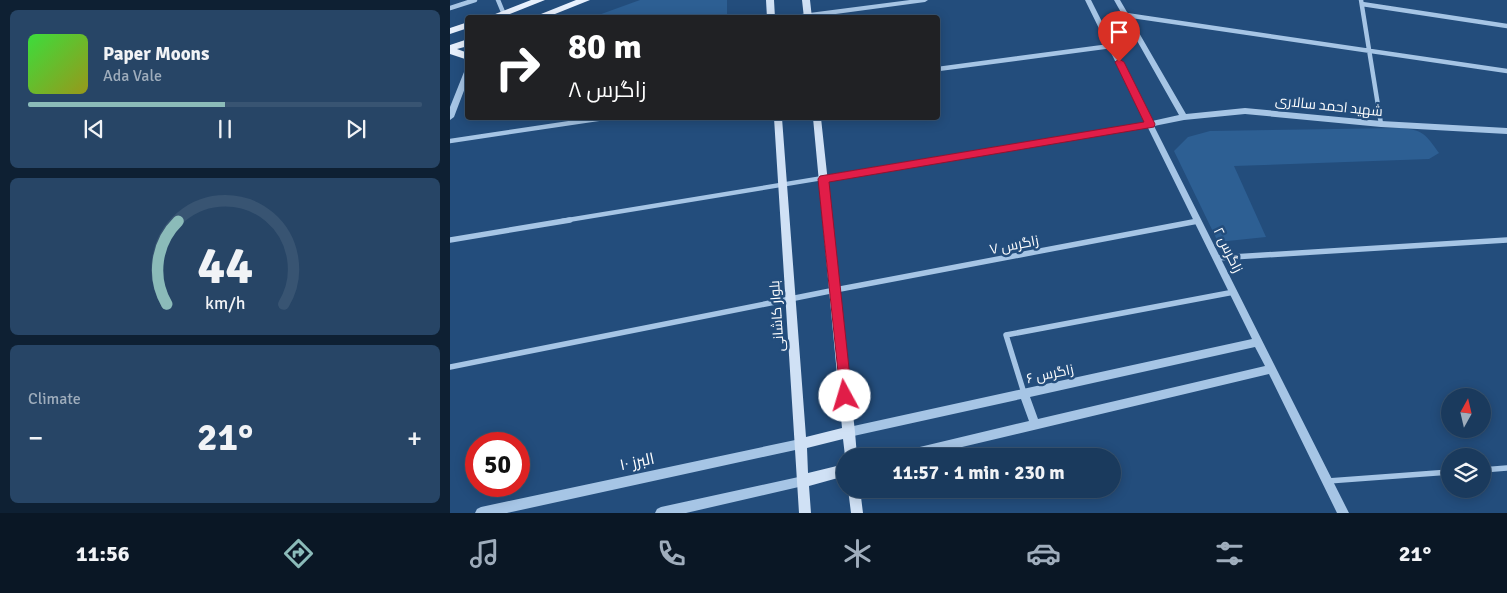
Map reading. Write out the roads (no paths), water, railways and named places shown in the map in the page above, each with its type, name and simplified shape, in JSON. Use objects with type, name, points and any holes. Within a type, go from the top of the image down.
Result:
[{"type":"main road","points":[[496,15],[540,0]]},
{"type":"main road","points":[[543,15],[585,0]]},
{"type":"main road","points":[[770,0],[771,15]]},
{"type":"main road","points":[[806,0],[807,15]]},
{"type":"main road","points":[[450,31],[465,26]]},
{"type":"main road","points":[[450,49],[465,43]]},
{"type":"main road","points":[[450,49],[465,56]]},
{"type":"main road","name":"بلوار کاشانی","points":[[778,120],[805,513]]},
{"type":"main road","points":[[817,120],[850,448]]},
{"type":"main road","points":[[800,444],[849,432]]},
{"type":"main road","points":[[802,481],[836,472]]},
{"type":"main road","points":[[855,498],[857,513]]},
{"type":"street","points":[[450,8],[474,0]]},
{"type":"street","points":[[498,0],[503,12]]},
{"type":"street","points":[[814,15],[925,0]]},
{"type":"street","name":"زاگرس ۲","points":[[1088,0],[1344,513]]},
{"type":"street","points":[[1118,0],[1184,117]]},
{"type":"street","points":[[1381,124],[1361,2],[1507,26]]},
{"type":"street","points":[[1126,15],[1507,71]]},
{"type":"street","points":[[940,69],[1111,46]]},
{"type":"street","points":[[450,117],[465,77]]},
{"type":"street","name":"شهید احمد سالاری","points":[[1150,124],[1184,117],[1245,111],[1381,124],[1507,131]]},
{"type":"street","points":[[450,141],[591,120]]},
{"type":"street","points":[[450,240],[1150,124]]},
{"type":"street","name":"زاگرس ۷","points":[[450,368],[834,290],[1198,221]]},
{"type":"street","points":[[1216,258],[1507,240]]},
{"type":"street","points":[[1035,425],[1006,335],[1234,292]]},
{"type":"street","name":"زاگرس ۶","points":[[849,432],[1258,342]]},
{"type":"street","points":[[937,448],[1272,369]]},
{"type":"street","name":"البرز ۱۰","points":[[481,513],[800,444]]},
{"type":"street","points":[[1491,469],[1507,468]]},
{"type":"street","points":[[1328,482],[1441,473]]},
{"type":"street","points":[[661,513],[802,481]]}]
